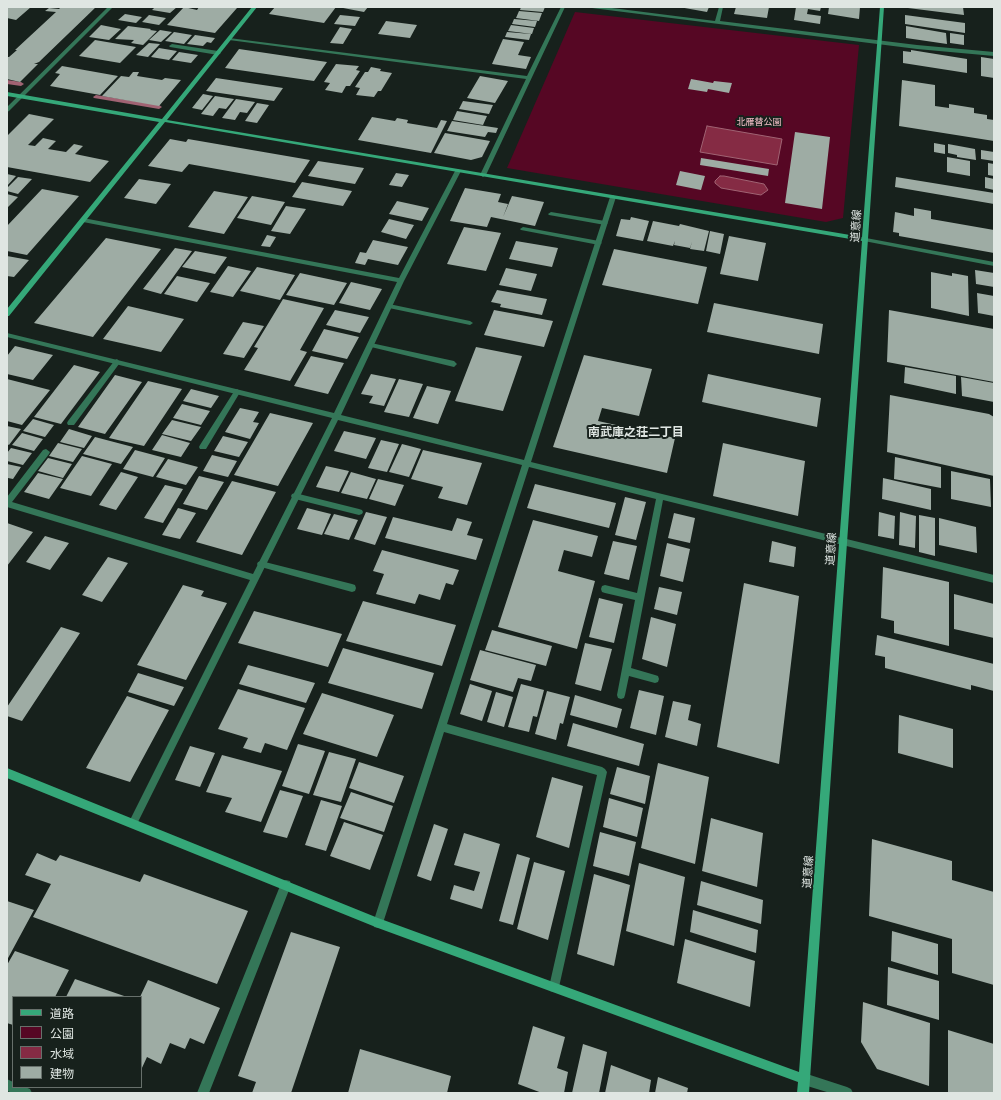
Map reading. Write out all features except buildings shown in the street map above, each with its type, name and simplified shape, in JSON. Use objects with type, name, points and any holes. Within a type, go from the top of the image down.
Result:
[{"type":"street","points":[[7,110],[111,7]]},
{"type":"street","points":[[7,314],[255,7]]},
{"type":"street","points":[[483,175],[563,7]]},
{"type":"street","points":[[592,7],[880,41],[917,47],[994,54]]},
{"type":"street","points":[[717,22],[721,7]]},
{"type":"street","name":"道意線","points":[[803,1093],[882,7]]},
{"type":"street","points":[[229,39],[529,78]]},
{"type":"street","points":[[172,46],[218,53]]},
{"type":"street","points":[[7,94],[866,240],[994,264]]},
{"type":"street","points":[[133,823],[295,496],[336,417],[389,306],[458,171]]},
{"type":"street","points":[[378,923],[614,197]]},
{"type":"street","points":[[551,214],[605,223]]},
{"type":"street","points":[[83,220],[402,281]]},
{"type":"street","points":[[523,229],[599,243]]},
{"type":"street","points":[[389,306],[470,323]]},
{"type":"street","points":[[7,335],[994,579]]},
{"type":"street","points":[[371,345],[454,364]]},
{"type":"street","points":[[71,423],[117,362]]},
{"type":"street","points":[[202,448],[237,392]]},
{"type":"street","points":[[46,452],[7,504],[254,578]]},
{"type":"street","points":[[295,496],[360,512]]},
{"type":"street","points":[[621,696],[660,496]]},
{"type":"street","points":[[261,564],[352,588]]},
{"type":"street","points":[[605,589],[640,598]]},
{"type":"street","points":[[625,671],[655,679]]},
{"type":"street","points":[[442,727],[602,772],[554,987]]},
{"type":"street","points":[[7,773],[378,923],[804,1079],[847,1093]]},
{"type":"street","points":[[203,1093],[286,885]]},
{"type":"street","points":[[14,1088],[26,1093]]},
{"type":"green space","name":"北雁替公園","points":[[575,12],[859,45],[843,218],[826,222],[507,168]]},
{"type":"water","points":[[707,126],[782,139],[777,165],[700,152]]},
{"type":"water","points":[[720,176],[764,184],[768,190],[761,195],[721,188],[715,183]]},
{"type":"waterway","points":[[7,82],[21,84]]},
{"type":"waterway","points":[[96,97],[159,107]]},
{"type":"district","name":"南武庫之荘二丁目","points":[[636,432]]}]
